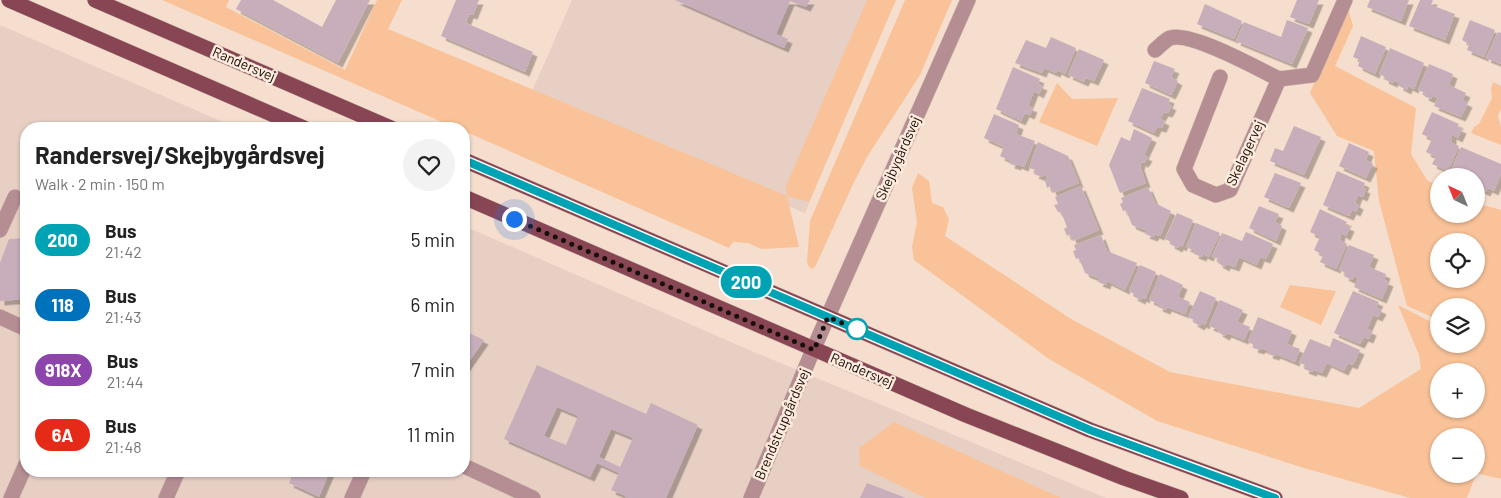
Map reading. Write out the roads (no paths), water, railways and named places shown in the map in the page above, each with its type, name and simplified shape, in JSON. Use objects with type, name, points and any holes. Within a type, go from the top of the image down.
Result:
[{"type":"main road","points":[[9,0],[290,122]]},
{"type":"main road","name":"Randersvej","points":[[95,0],[377,122]]},
{"type":"main road","points":[[470,163],[1090,430],[1275,498]]},
{"type":"main road","name":"Randersvej","points":[[470,200],[966,415],[1124,478],[1181,498]]},
{"type":"street","name":"Skejbygårdsvej","points":[[814,350],[968,0]]},
{"type":"street","points":[[1155,50],[1170,38],[1188,38],[1204,43],[1279,79],[1312,75],[1345,0]]},
{"type":"street","name":"Skelagervej","points":[[1220,78],[1184,169],[1193,185],[1216,195],[1230,190],[1279,79]]},
{"type":"street","points":[[0,230],[14,197]]},
{"type":"street","points":[[0,317],[20,326]]},
{"type":"street","name":"Brendstrupgårdsvej","points":[[751,498],[814,350]]},
{"type":"street","points":[[470,469],[533,498]]},
{"type":"street","points":[[11,498],[20,477]]},
{"type":"street","points":[[166,498],[175,477]]},
{"type":"street","points":[[352,498],[361,477]]}]
